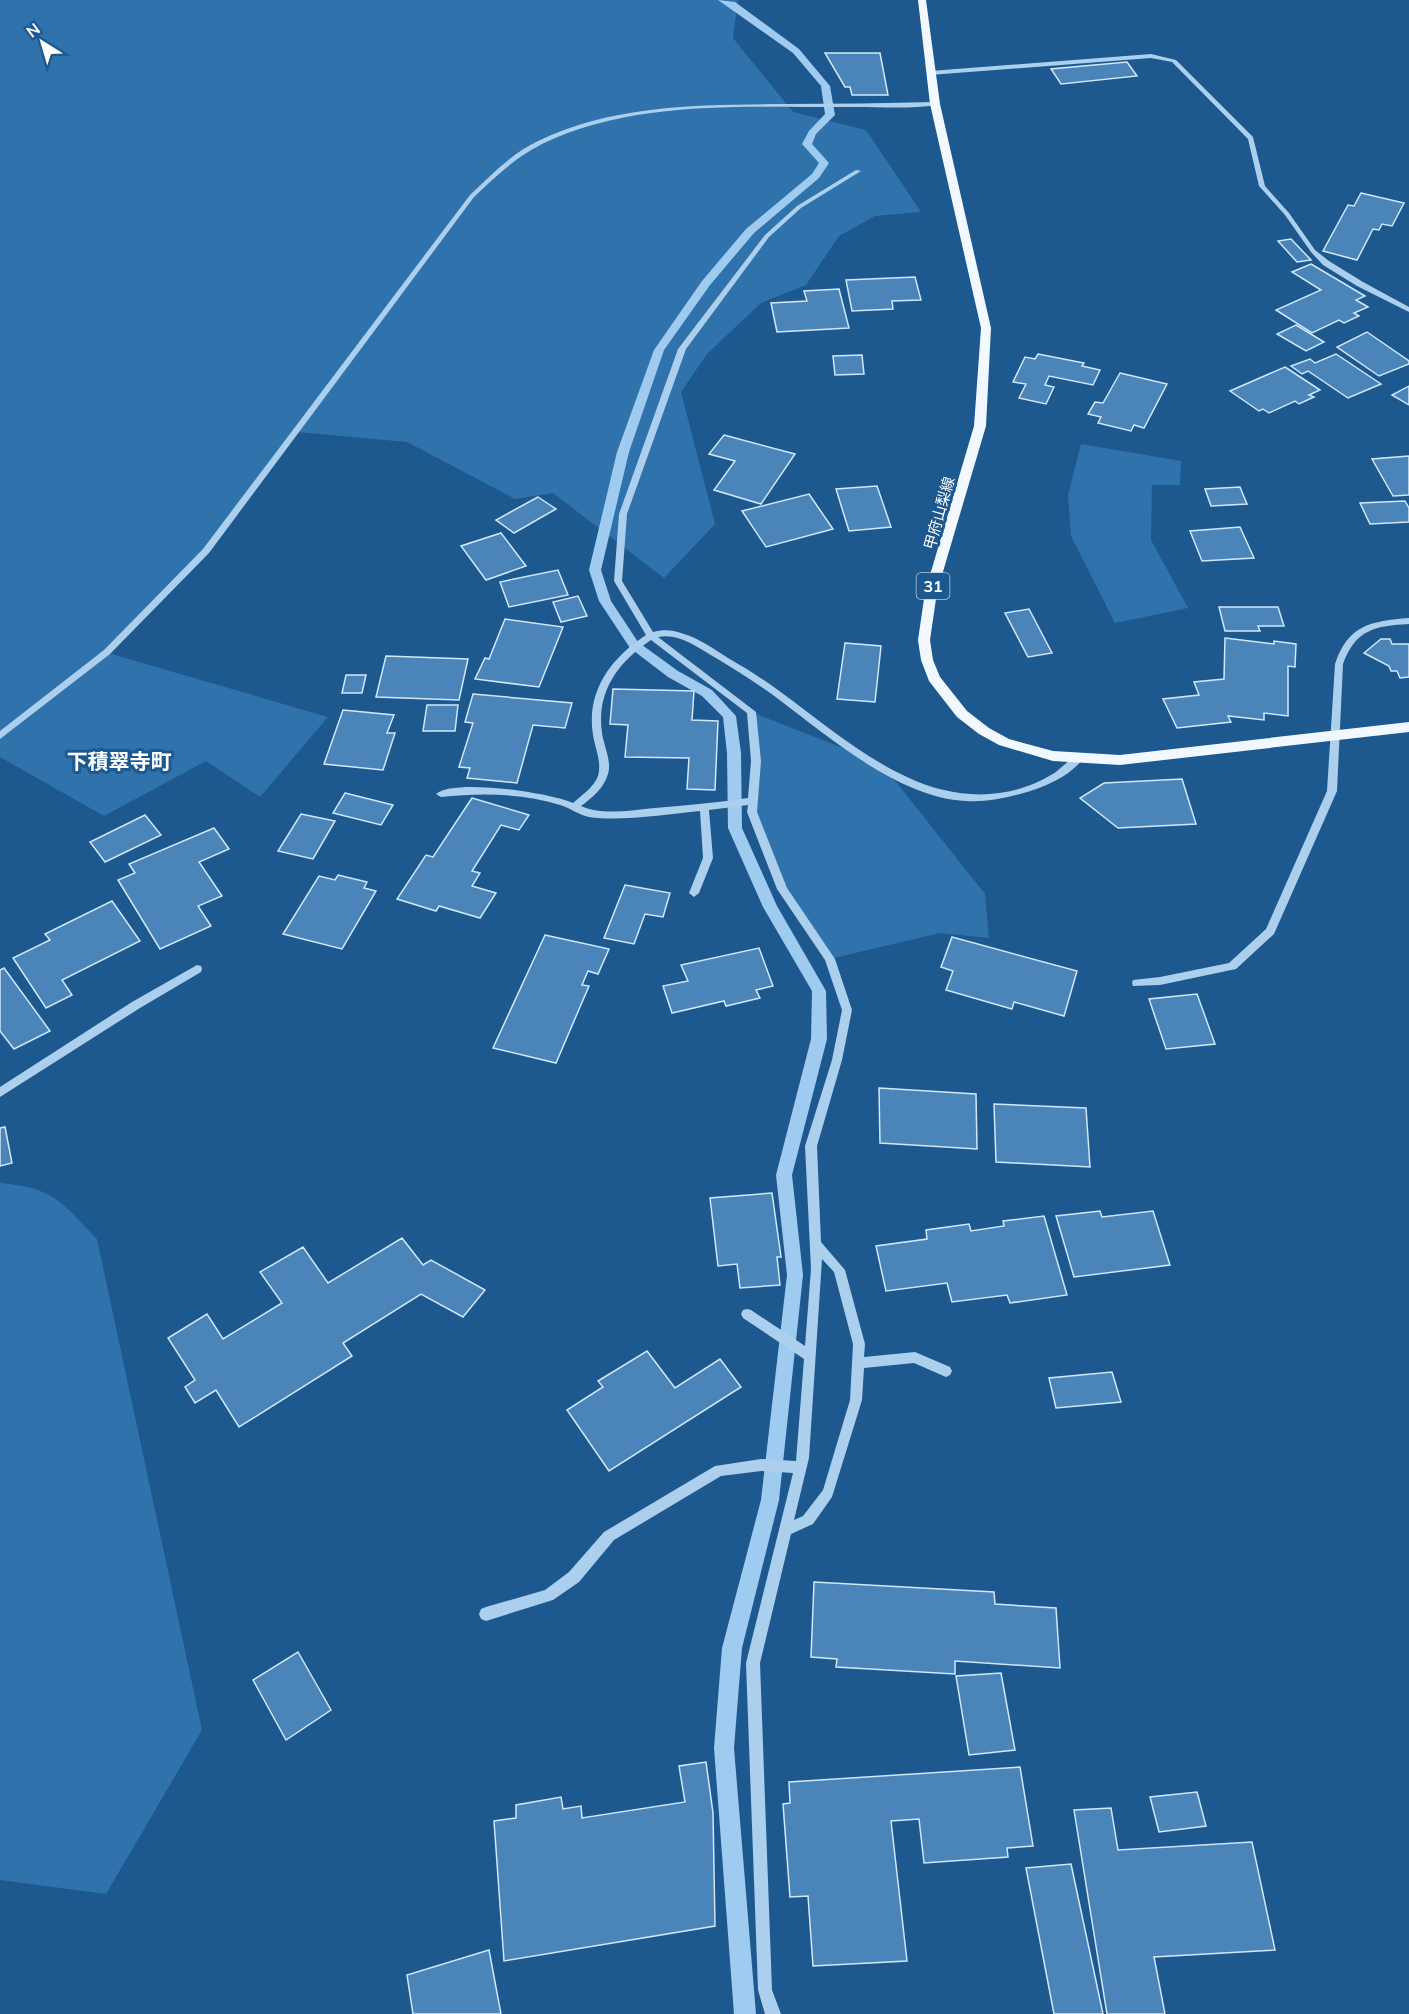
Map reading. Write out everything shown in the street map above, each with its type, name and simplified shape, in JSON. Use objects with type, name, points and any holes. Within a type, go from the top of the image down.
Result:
[{"type":"main road","name":"甲府山梨線","points":[[922,0],[934,104],[986,328],[980,426],[931,592],[924,640],[927,660],[934,678],[963,714],[984,731],[1005,742],[1031,751],[1078,759],[1120,760],[1409,727]]},
{"type":"street","points":[[930,73],[1150,56],[1174,61],[1251,138],[1262,186],[1287,214],[1313,251],[1326,263],[1360,284],[1409,310]]},
{"type":"street","points":[[0,736],[107,652],[206,551],[488,177],[522,153],[557,135],[623,115],[700,106],[934,104]]},
{"type":"street","points":[[773,2014],[765,1990],[753,1663],[801,1467],[805,1353],[817,1269],[811,1146],[837,1060],[848,1010],[830,959],[782,889],[752,812],[749,802],[756,761],[751,712],[649,637],[618,581],[623,514],[682,349],[767,236],[799,207],[858,171]]},
{"type":"street","points":[[1137,983],[1160,981],[1232,966],[1270,932],[1332,791],[1339,664],[1343,648],[1354,634],[1368,627],[1409,621]]},
{"type":"street","points":[[574,807],[596,788],[604,770],[596,728],[599,693],[607,674],[626,654],[649,637],[666,632],[690,639],[755,678],[841,741],[900,777],[931,791],[958,798],[996,796],[1056,777],[1078,759]]},
{"type":"street","points":[[441,794],[475,790],[533,795],[588,813],[608,815],[749,802]]},
{"type":"street","points":[[694,893],[708,858],[704,807]]},
{"type":"street","points":[[0,1093],[136,1005],[197,969]]},
{"type":"street","points":[[785,1530],[808,1520],[828,1494],[856,1400],[859,1344],[838,1270],[815,1242]]},
{"type":"street","points":[[747,1314],[805,1353]]},
{"type":"street","points":[[858,1363],[915,1357],[946,1371]]},
{"type":"street","points":[[486,1614],[548,1595],[574,1577],[609,1536],[719,1470],[761,1465],[801,1467]]},
{"type":"shaded area","points":[[0,0],[738,0],[733,38],[793,112],[866,130],[921,212],[875,216],[839,236],[806,285],[761,303],[707,354],[681,392],[715,524],[664,578],[553,493],[515,499],[407,442],[297,432],[206,551],[108,653],[328,717],[260,797],[206,761],[104,816],[0,757]]},
{"type":"shaded area","points":[[1081,444],[1181,461],[1180,485],[1152,485],[1151,540],[1188,608],[1115,623],[1071,536],[1068,495]]},
{"type":"shaded area","points":[[751,712],[881,763],[985,894],[989,938],[940,933],[830,959],[782,889],[752,812]]},
{"type":"shaded area","points":[[0,1183],[18,1185],[45,1193],[65,1206],[97,1239],[202,1730],[106,1894],[0,1880]]},
{"type":"building","points":[[825,53],[880,53],[888,95],[852,95],[850,87],[845,87]]},
{"type":"building","points":[[1127,62],[1137,76],[1061,84],[1051,69]]},
{"type":"building","points":[[1361,193],[1404,203],[1392,226],[1382,224],[1379,230],[1373,229],[1357,260],[1323,251],[1348,205],[1354,206]]},
{"type":"building","points":[[1291,239],[1311,260],[1297,262],[1278,241]]},
{"type":"building","points":[[1311,264],[1365,296],[1356,300],[1368,307],[1354,313],[1359,316],[1344,323],[1339,320],[1312,333],[1276,310],[1321,290],[1292,272]]},
{"type":"building","points":[[915,277],[921,300],[892,301],[893,309],[852,311],[846,280]]},
{"type":"building","points":[[839,289],[849,328],[777,332],[771,303],[807,301],[804,291]]},
{"type":"building","points":[[1296,325],[1324,342],[1306,351],[1277,334]]},
{"type":"building","points":[[1367,332],[1409,361],[1409,364],[1379,376],[1337,347]]},
{"type":"building","points":[[1038,354],[1084,363],[1082,366],[1100,370],[1093,385],[1049,376],[1045,385],[1054,387],[1046,404],[1019,398],[1026,384],[1013,382],[1025,357],[1035,359]]},
{"type":"building","points":[[1336,354],[1381,384],[1348,398],[1308,371],[1302,374],[1291,366],[1310,359],[1315,363]]},
{"type":"building","points":[[862,355],[864,374],[835,375],[833,356]]},
{"type":"building","points":[[1285,367],[1320,390],[1309,395],[1314,397],[1299,404],[1295,401],[1269,413],[1263,409],[1259,411],[1230,391]]},
{"type":"building","points":[[1120,373],[1167,384],[1144,428],[1134,425],[1131,431],[1098,423],[1101,417],[1088,414],[1095,402],[1103,403]]},
{"type":"building","points":[[1409,386],[1409,405],[1392,395]]},
{"type":"building","points":[[724,435],[795,454],[761,504],[714,490],[735,461],[709,454]]},
{"type":"building","points":[[1409,456],[1409,495],[1393,496],[1372,459]]},
{"type":"building","points":[[877,486],[891,527],[849,531],[836,489]]},
{"type":"building","points":[[1240,487],[1247,504],[1211,506],[1205,489]]},
{"type":"building","points":[[809,494],[833,529],[766,547],[742,511]]},
{"type":"building","points":[[538,497],[556,509],[514,533],[496,520]]},
{"type":"building","points":[[1405,501],[1409,508],[1409,522],[1370,524],[1360,503]]},
{"type":"building","points":[[1240,527],[1254,558],[1202,561],[1190,531]]},
{"type":"building","points":[[501,533],[526,566],[486,580],[461,546]]},
{"type":"building","points":[[558,570],[568,595],[509,607],[500,582]]},
{"type":"building","points":[[578,596],[587,616],[561,622],[553,602]]},
{"type":"building","points":[[1219,607],[1278,607],[1284,626],[1258,626],[1260,631],[1225,631]]},
{"type":"building","points":[[1029,609],[1052,653],[1028,657],[1005,613]]},
{"type":"building","points":[[505,619],[563,627],[539,687],[475,679],[485,658],[489,659]]},
{"type":"building","points":[[1225,638],[1274,644],[1274,641],[1296,644],[1295,667],[1288,666],[1288,716],[1264,713],[1264,720],[1228,716],[1231,722],[1177,728],[1163,699],[1199,695],[1194,682],[1224,679]]},
{"type":"building","points":[[1381,639],[1390,639],[1392,644],[1409,644],[1409,677],[1400,678],[1397,671],[1391,671],[1389,666],[1364,653]]},
{"type":"building","points":[[845,643],[881,646],[875,702],[837,699]]},
{"type":"building","points":[[386,656],[468,659],[459,700],[376,697]]},
{"type":"building","points":[[346,675],[366,675],[362,693],[342,693]]},
{"type":"building","points":[[613,689],[694,691],[692,720],[718,721],[715,790],[687,789],[689,758],[625,757],[628,725],[610,724]]},
{"type":"building","points":[[473,694],[572,703],[565,728],[533,725],[517,783],[467,778],[470,768],[459,767],[473,723],[465,722]]},
{"type":"building","points":[[427,705],[458,705],[455,731],[423,731]]},
{"type":"building","points":[[343,710],[394,715],[387,733],[395,733],[383,770],[324,764]]},
{"type":"building","points":[[1182,779],[1196,824],[1118,828],[1080,798],[1104,783]]},
{"type":"building","points":[[345,793],[393,805],[381,825],[333,813]]},
{"type":"building","points":[[472,798],[529,815],[519,830],[501,825],[472,871],[480,873],[472,886],[496,893],[480,918],[439,906],[436,911],[397,899],[426,855],[433,857]]},
{"type":"building","points":[[301,814],[335,821],[313,859],[278,851]]},
{"type":"building","points":[[145,815],[161,835],[105,862],[90,842]]},
{"type":"building","points":[[214,828],[229,849],[199,862],[222,896],[198,906],[211,926],[160,949],[118,880],[135,873],[129,864]]},
{"type":"building","points":[[338,875],[367,882],[364,888],[376,891],[342,949],[283,934],[319,876],[335,880]]},
{"type":"building","points":[[625,885],[670,893],[663,917],[645,914],[634,944],[604,938]]},
{"type":"building","points":[[112,901],[140,941],[62,980],[72,995],[46,1008],[13,958],[50,940],[45,934]]},
{"type":"building","points":[[545,935],[609,949],[598,974],[588,971],[582,985],[589,986],[556,1063],[493,1048]]},
{"type":"building","points":[[952,937],[1077,971],[1064,1016],[1014,1002],[1012,1009],[946,990],[953,971],[941,967]]},
{"type":"building","points":[[759,948],[773,986],[756,990],[760,998],[726,1006],[724,1001],[672,1013],[663,986],[688,981],[681,965]]},
{"type":"building","points":[[4,968],[50,1031],[14,1049],[0,1031],[0,970]]},
{"type":"building","points":[[1197,994],[1215,1044],[1166,1049],[1149,999]]},
{"type":"building","points":[[879,1088],[976,1094],[977,1149],[880,1143]]},
{"type":"building","points":[[994,1104],[1086,1108],[1090,1167],[996,1162]]},
{"type":"building","points":[[5,1127],[12,1163],[0,1166],[0,1128]]},
{"type":"building","points":[[772,1193],[781,1257],[777,1257],[780,1285],[740,1288],[737,1264],[718,1266],[710,1198]]},
{"type":"building","points":[[1100,1211],[1102,1217],[1153,1211],[1170,1265],[1074,1277],[1056,1216]]},
{"type":"building","points":[[1044,1216],[1067,1295],[1010,1303],[1007,1295],[952,1302],[947,1283],[886,1291],[876,1246],[927,1239],[926,1230],[969,1224],[971,1231],[1004,1226],[1003,1221]]},
{"type":"building","points":[[402,1238],[423,1265],[431,1260],[485,1290],[463,1317],[421,1294],[343,1343],[352,1356],[239,1427],[216,1390],[195,1403],[185,1387],[195,1380],[168,1338],[207,1314],[223,1339],[282,1303],[260,1272],[303,1247],[328,1283]]},
{"type":"building","points":[[647,1351],[675,1388],[720,1359],[741,1387],[609,1471],[567,1410],[603,1387],[598,1381]]},
{"type":"building","points":[[1112,1372],[1121,1402],[1056,1408],[1049,1378]]},
{"type":"building","points":[[814,1582],[994,1592],[995,1604],[1056,1608],[1060,1668],[955,1661],[955,1674],[836,1667],[837,1659],[811,1657]]},
{"type":"building","points":[[298,1652],[331,1710],[286,1740],[253,1680]]},
{"type":"building","points":[[1001,1673],[1015,1750],[969,1755],[956,1676]]},
{"type":"building","points":[[706,1762],[713,1813],[715,1926],[504,1961],[494,1821],[516,1818],[516,1805],[561,1797],[563,1809],[581,1806],[582,1818],[685,1802],[679,1766]]},
{"type":"building","points":[[1020,1767],[1033,1846],[1007,1848],[1008,1857],[924,1863],[919,1819],[891,1821],[907,1961],[813,1966],[808,1896],[790,1897],[783,1804],[790,1803],[789,1782]]},
{"type":"building","points":[[1197,1792],[1206,1826],[1159,1832],[1150,1797]]},
{"type":"building","points":[[1111,1808],[1118,1850],[1252,1842],[1275,1950],[1154,1957],[1165,2014],[1107,2014],[1074,1810]]},
{"type":"building","points":[[1071,1864],[1103,2014],[1054,2014],[1026,1868]]},
{"type":"building","points":[[489,1950],[501,2014],[413,2014],[407,1975]]},
{"type":"waterway","points":[[722,0],[732,4],[796,51],[825,86],[830,115],[812,133],[807,144],[824,163],[816,176],[750,231],[706,283],[659,350],[623,452],[595,570],[605,601],[634,645],[673,674],[707,693],[729,716],[734,753],[735,828],[770,907],[819,991],[819,1039],[784,1175],[795,1275],[770,1500],[732,1648],[724,1748],[745,2014]]},
{"type":"district","name":"下積翠寺町","points":[[119,761]]}]
